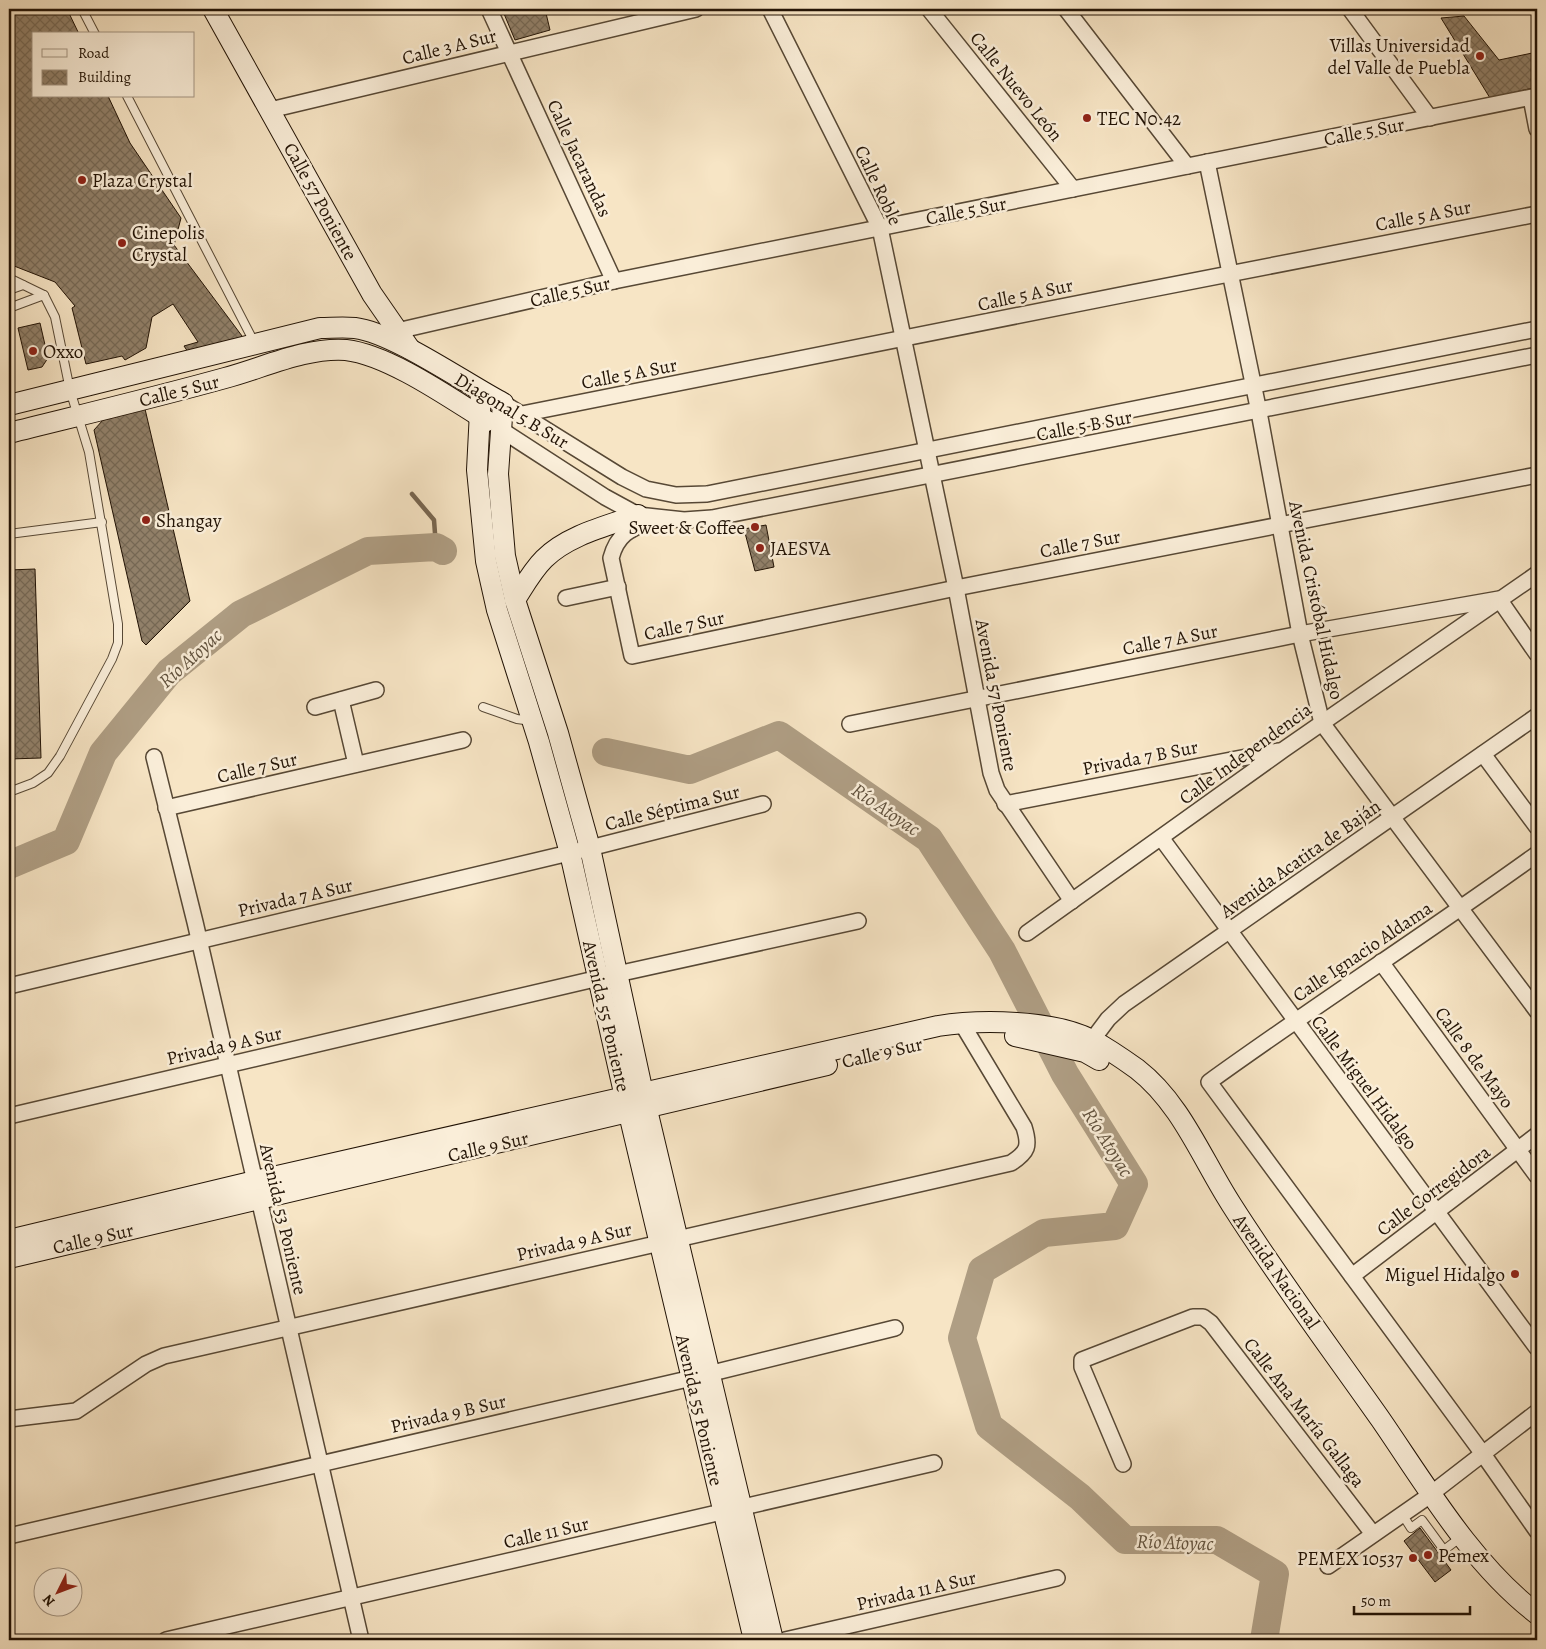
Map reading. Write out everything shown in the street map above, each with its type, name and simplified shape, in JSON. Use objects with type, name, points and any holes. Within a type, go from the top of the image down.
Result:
[{"type":"main road","name":"Calle 57 Poniente","points":[[213,9],[372,294],[435,389]]},
{"type":"main road","points":[[355,328],[370,310],[372,294]]},
{"type":"main road","name":"Calle 5 Sur","points":[[9,405],[320,328],[355,328],[376,334]]},
{"type":"main road","name":"Diagonal 5 B Sur","points":[[376,334],[411,351],[503,403]]},
{"type":"main road","name":"Calle 5 Sur","points":[[9,433],[226,378],[314,352],[346,350],[379,359]]},
{"type":"main road","points":[[217,353],[226,378]]},
{"type":"main road","name":"Diagonal 5 B Sur","points":[[379,359],[435,389],[500,428]]},
{"type":"main road","name":"Avenida 55 Poniente","points":[[481,392],[478,415],[477,470],[486,561],[497,610],[533,722],[570,853],[608,976],[733,1509],[773,1640]]},
{"type":"main road","name":"Avenida 55 Poniente","points":[[503,403],[498,474],[505,556],[515,600],[558,733],[590,848],[608,976]]},
{"type":"main road","points":[[515,600],[544,559],[558,548],[578,536],[647,517]]},
{"type":"main road","name":"Avenida Nacional","points":[[964,1028],[1009,1028],[1063,1038],[1088,1046],[1138,1070],[1175,1109],[1245,1227],[1427,1497],[1458,1539],[1535,1619]]},
{"type":"main road","name":"Calle 9 Sur","points":[[9,1240],[257,1190],[964,1028]]},
{"type":"main road","name":"Calle 9 Sur","points":[[9,1258],[257,1190]]},
{"type":"main road","name":"Avenida 55 Poniente","points":[[733,1509],[754,1640]]},
{"type":"street","name":"Calle Jacarandas","points":[[489,9],[614,281]]},
{"type":"street","name":"Calle 3 A Sur","points":[[270,110],[696,9]]},
{"type":"street","name":"Calle Roble","points":[[770,9],[880,228],[931,476]]},
{"type":"street","name":"Calle Nuevo León","points":[[929,9],[1073,189]]},
{"type":"street","points":[[1066,9],[1187,166]]},
{"type":"street","points":[[1350,9],[1430,118]]},
{"type":"street","name":"Calle 5 Sur","points":[[397,331],[614,281],[1534,97]]},
{"type":"street","points":[[1534,97],[1537,129]]},
{"type":"street","name":"Avenida Cristóbal Hidalgo","points":[[1207,162],[1253,385],[1300,634],[1322,722],[1537,1011]]},
{"type":"street","name":"Calle 5 A Sur","points":[[522,414],[904,340],[1229,272],[1537,214]]},
{"type":"street","name":"Calle 5 B Sur","points":[[646,488],[676,495],[707,494],[1537,329]]},
{"type":"street","name":"Calle 5 B Sur","points":[[647,517],[712,518],[1258,412],[1537,355]]},
{"type":"street","name":"Diagonal 5 B Sur","points":[[503,403],[622,477],[646,488]]},
{"type":"street","name":"Diagonal 5 B Sur","points":[[500,428],[605,497],[647,517]]},
{"type":"street","name":"Calle 7 Sur","points":[[618,587],[632,656],[956,588],[1537,475]]},
{"type":"street","name":"Avenida 57 Poniente","points":[[931,476],[956,588],[991,773],[1005,804],[1072,901]]},
{"type":"street","points":[[566,598],[618,587],[611,558],[614,546],[621,536],[647,517]]},
{"type":"street","name":"Calle Independencia","points":[[1028,933],[1282,750],[1537,574]]},
{"type":"street","points":[[1499,599],[1537,654]]},
{"type":"street","name":"Calle 7 A Sur","points":[[850,724],[977,697],[1300,634],[1499,599]]},
{"type":"street","points":[[315,707],[376,690]]},
{"type":"street","points":[[341,700],[356,764]]},
{"type":"street","name":"Avenida Acatita de Baján","points":[[1088,1046],[1108,1019],[1124,1004],[1537,716]]},
{"type":"street","name":"Calle 7 Sur","points":[[166,808],[463,740]]},
{"type":"street","name":"Privada 7 B Sur","points":[[1005,804],[1282,750]]},
{"type":"street","points":[[1483,754],[1537,827]]},
{"type":"street","name":"Avenida 53 Poniente","points":[[154,757],[199,940],[361,1640]]},
{"type":"street","name":"Calle Séptima Sur","points":[[590,848],[763,804]]},
{"type":"street","name":"Calle Miguel Hidalgo","points":[[1162,838],[1229,932],[1537,1348]]},
{"type":"street","name":"Privada 7 A Sur","points":[[9,986],[590,848]]},
{"type":"street","name":"Calle Ignacio Aldama","points":[[1352,1276],[1209,1082],[1294,1020],[1461,909],[1537,854]]},
{"type":"street","name":"Privada 9 A Sur","points":[[9,1116],[608,976],[858,921]]},
{"type":"street","name":"Calle 8 de Mayo","points":[[1381,962],[1537,1176]]},
{"type":"street","name":"Privada 9 A Sur","points":[[9,1419],[57,1415],[76,1411],[146,1364],[164,1356],[289,1330],[670,1240],[1010,1163],[1023,1155],[1028,1141],[1024,1127],[964,1028]]},
{"type":"street","name":"Calle Corregidora","points":[[1352,1276],[1537,1135]]},
{"type":"street","points":[[1352,1276],[1483,1454],[1537,1531]]},
{"type":"street","name":"Calle Ana María Gallaga","points":[[1123,1464],[1082,1366],[1082,1360],[1193,1317],[1203,1317],[1217,1331],[1373,1534]]},
{"type":"street","name":"Privada 9 B Sur","points":[[9,1536],[319,1462],[701,1376],[895,1328]]},
{"type":"street","points":[[1328,1566],[1427,1497],[1537,1412]]},
{"type":"street","name":"Calle 11 Sur","points":[[166,1640],[934,1463]]},
{"type":"street","name":"Privada 11 A Sur","points":[[785,1640],[1056,1578]]},
{"type":"lane","points":[[82,9],[94,32]]},
{"type":"lane","points":[[128,98],[255,344]]},
{"type":"lane","points":[[9,278],[44,295],[56,317],[70,390],[89,452],[100,507],[118,624],[118,642],[112,659],[64,749],[48,773],[33,783],[9,792]]},
{"type":"lane","points":[[9,290],[23,285]]},
{"type":"lane","points":[[9,308],[44,295]]},
{"type":"lane","points":[[9,534],[102,522]]},
{"type":"lane","points":[[484,707],[517,720],[533,722]]},
{"type":"lane","points":[[1402,1514],[1412,1528],[1422,1520],[1444,1550],[1458,1539]]},
{"type":"building","name":"Plaza Crystal","points":[[9,9],[67,9],[78,32],[32,32],[32,98],[109,98],[130,143],[181,218],[174,245],[245,340],[190,355],[184,346],[198,342],[173,304],[152,317],[146,348],[125,360],[122,356],[86,364],[72,308],[75,306],[55,282],[9,264]]},
{"type":"building","points":[[502,9],[545,9],[550,30],[515,40]]},
{"type":"building","name":"Villas Universidad del Valle de Puebla","points":[[1464,16],[1499,60],[1537,52],[1537,87],[1490,98],[1441,18]]},
{"type":"building","points":[[40,323],[48,358],[42,367],[28,370],[18,328]]},
{"type":"building","points":[[145,409],[190,601],[146,645],[142,641],[94,430],[103,420]]},
{"type":"building","name":"JAESVA","points":[[766,525],[774,567],[755,571],[744,529]]},
{"type":"building","points":[[35,569],[41,758],[9,759],[9,570]]},
{"type":"building","name":"Pemex","points":[[1420,1528],[1451,1570],[1435,1582],[1404,1541]]},
{"type":"waterway","points":[[412,494],[434,520],[436,547]]},
{"type":"waterway","name":"Río Atoyac","points":[[9,865],[66,841],[103,753],[169,672],[241,614],[368,551],[436,547],[443,551]]},
{"type":"waterway","name":"Río Atoyac","points":[[606,752],[690,770],[779,735],[929,839],[1002,951],[1065,1074],[1134,1184],[1115,1226],[1044,1233],[982,1270],[962,1338],[989,1426],[1080,1497],[1125,1540],[1217,1540],[1275,1574],[1264,1640]]},
{"type":"place","name":"Villas Universidad del Valle de Puebla","points":[[1480,56]]},
{"type":"place","name":"TEC N0.42","points":[[1087,118]]},
{"type":"place","name":"Plaza Crystal","points":[[82,180]]},
{"type":"place","name":"Cinepolis Crystal","points":[[122,243]]},
{"type":"place","name":"Oxxo","points":[[33,351]]},
{"type":"place","name":"Shangay","points":[[146,520]]},
{"type":"place","name":"Sweet & Coffee","points":[[755,527]]},
{"type":"place","name":"JAESVA","points":[[760,548]]},
{"type":"place","name":"Miguel Hidalgo","points":[[1515,1274]]},
{"type":"place","name":"Pemex","points":[[1428,1555]]},
{"type":"place","name":"PEMEX 10537","points":[[1413,1558]]}]
